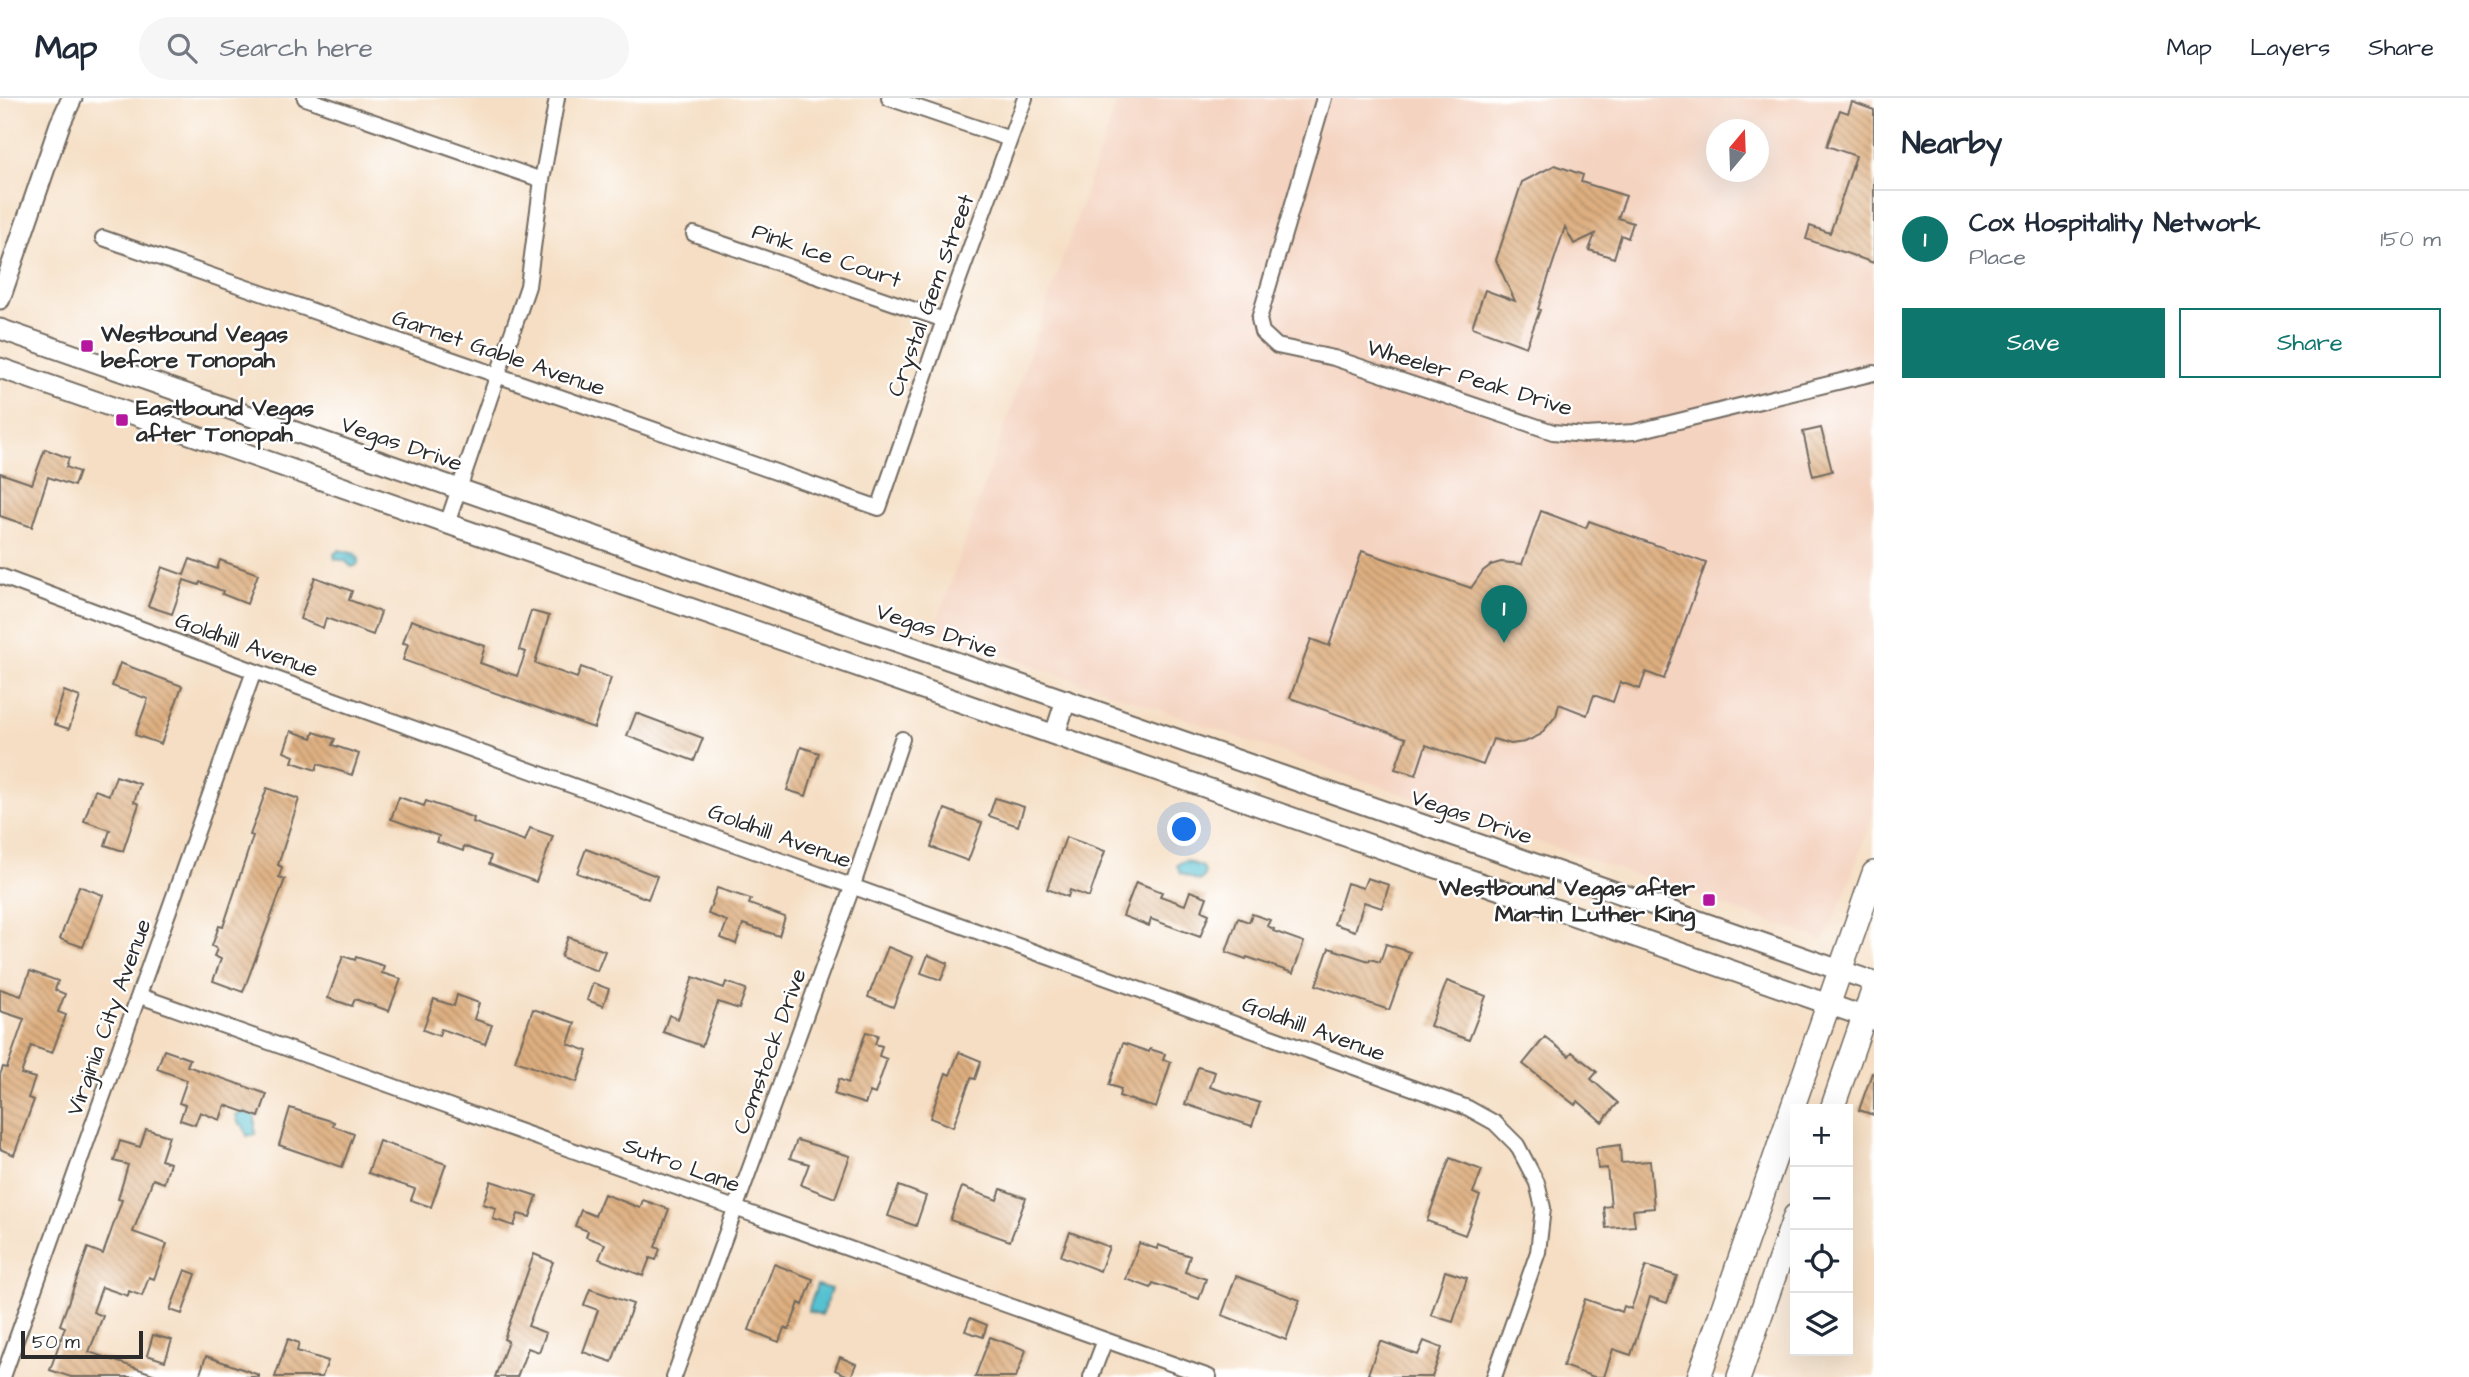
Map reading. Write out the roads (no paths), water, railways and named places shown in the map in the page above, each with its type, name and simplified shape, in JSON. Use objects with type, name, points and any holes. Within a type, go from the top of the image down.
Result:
[{"type":"main road","points":[[0,299],[60,124],[72,98]]},
{"type":"main road","name":"Vegas Drive","points":[[0,329],[1861,979]]},
{"type":"main road","points":[[0,368],[1853,1012]]},
{"type":"main road","points":[[1055,734],[1066,701]]},
{"type":"main road","points":[[1833,1104],[1861,979],[1874,873]]},
{"type":"main road","points":[[1699,1377],[1853,1012],[1861,979]]},
{"type":"main road","points":[[1739,1377],[1790,1230]]},
{"type":"street","points":[[305,98],[542,180]]},
{"type":"street","points":[[447,524],[499,376],[527,286],[557,98]]},
{"type":"street","points":[[889,98],[1010,139]]},
{"type":"street","name":"Crystal Gem Street","points":[[879,508],[1025,98]]},
{"type":"street","name":"Wheeler Peak Drive","points":[[1324,98],[1259,318],[1262,332],[1277,346],[1334,358],[1553,432],[1585,436],[1634,432],[1874,373]]},
{"type":"street","name":"Pink Ice Court","points":[[694,234],[944,320]]},
{"type":"street","name":"Garnet Gable Avenue","points":[[103,238],[879,508]]},
{"type":"street","name":"Goldhill Avenue","points":[[0,576],[254,671],[1468,1108],[1495,1123],[1517,1145],[1538,1182],[1543,1208],[1538,1252],[1494,1377]]},
{"type":"street","name":"Virginia City Avenue","points":[[4,1377],[254,671]]},
{"type":"street","name":"Comstock Drive","points":[[674,1377],[853,885],[902,738]]},
{"type":"street","name":"Sutro Lane","points":[[140,996],[1209,1377]]},
{"type":"street","points":[[1091,1377],[1105,1340]]},
{"type":"water","points":[[339,550],[355,554],[359,559],[357,565],[352,567],[345,561],[335,559],[334,554]]},
{"type":"water","points":[[1185,860],[1203,867],[1203,878],[1199,881],[1180,873],[1177,865]]},
{"type":"water","points":[[246,1111],[255,1115],[255,1134],[247,1136],[236,1115]]},
{"type":"water","points":[[817,1285],[831,1289],[822,1315],[808,1311]]},
{"type":"place","name":"Westbound Vegas before Tonopah","points":[[87,346]]},
{"type":"place","name":"Eastbound Vegas after Tonopah","points":[[122,420]]},
{"type":"place","name":"Cox Hospitality Network","points":[[1504,643]]},
{"type":"place","name":"Westbound Vegas after Martin Luther King","points":[[1709,900]]}]
